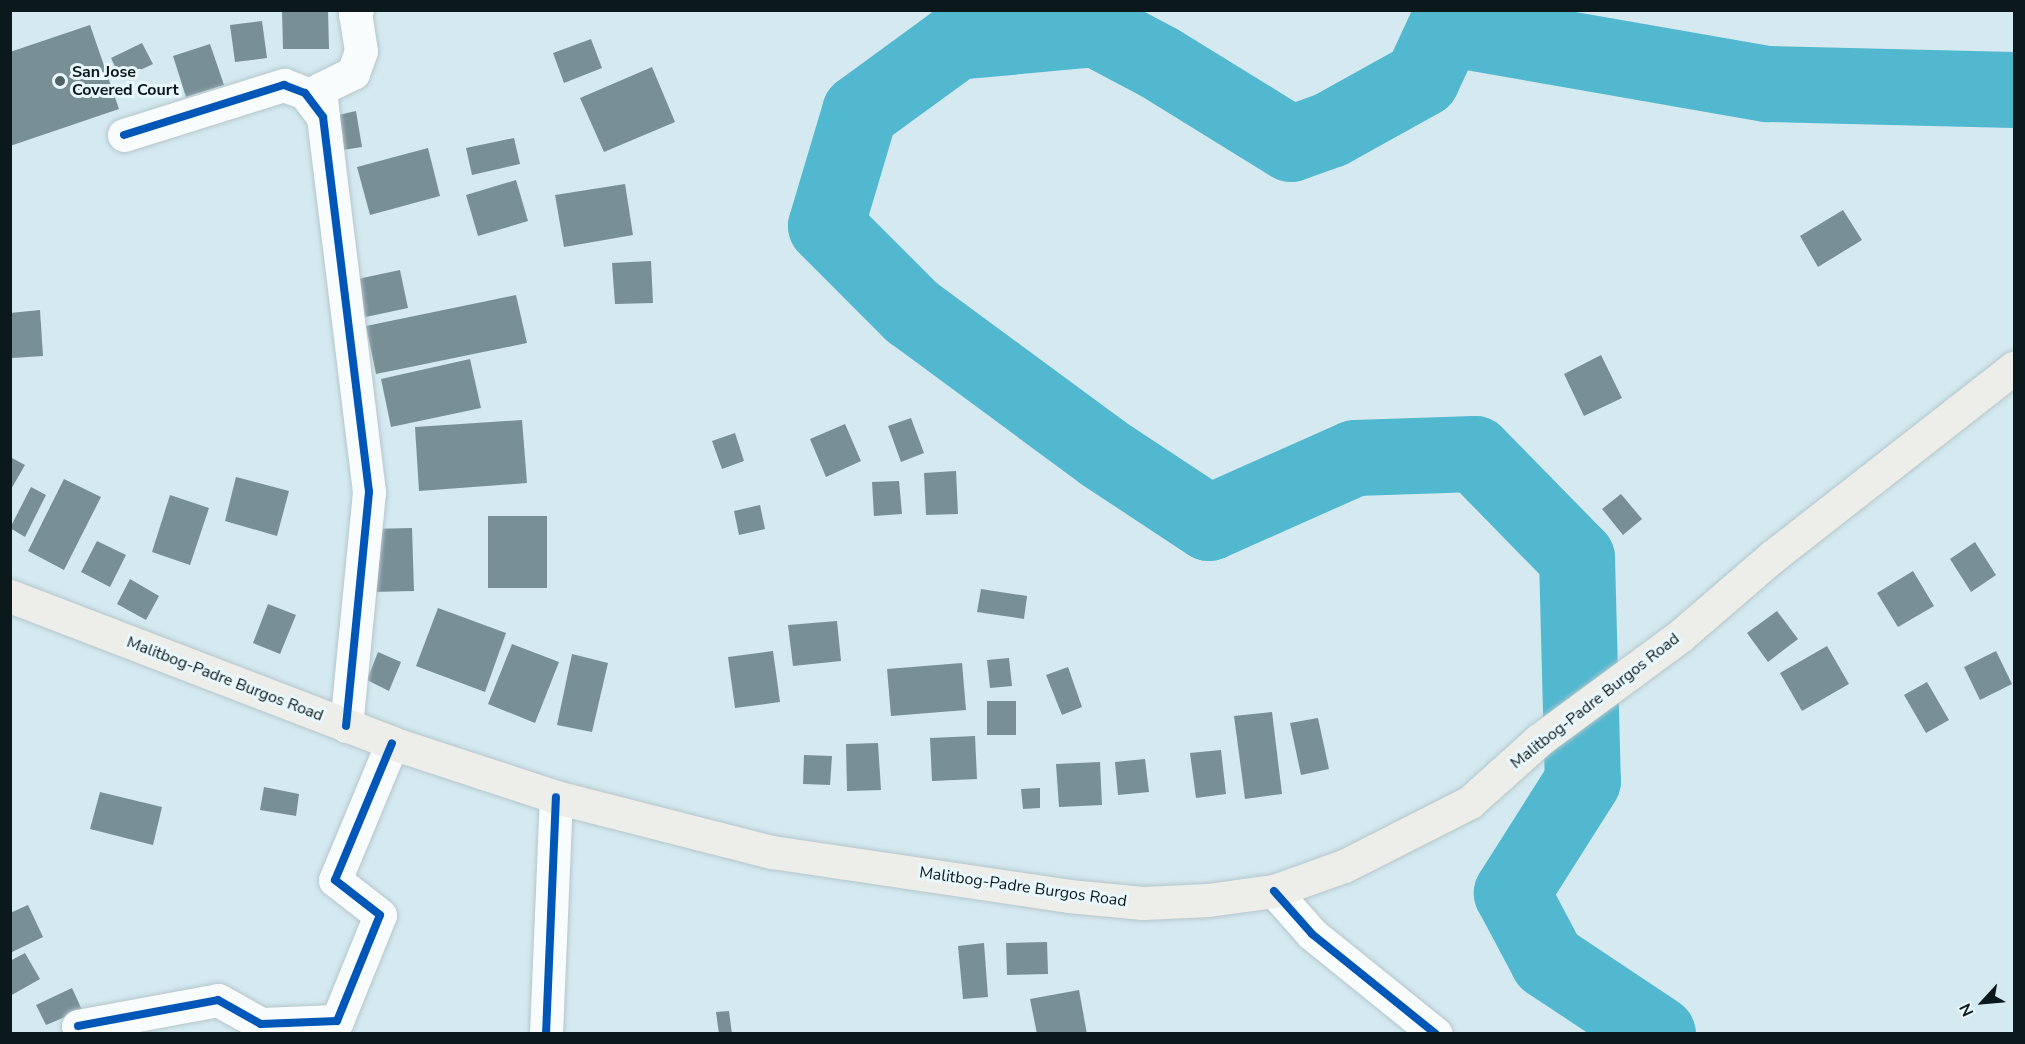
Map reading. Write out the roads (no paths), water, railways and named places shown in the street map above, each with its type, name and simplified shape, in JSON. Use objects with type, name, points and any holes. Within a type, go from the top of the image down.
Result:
[{"type":"main road","name":"Malitbog-Padre Burgos Road","points":[[10,596],[392,743],[556,797],[772,852],[1069,896],[1143,903],[1208,900],[1274,891],[1344,867],[1470,802],[1539,740],[1680,636],[1773,556],[2014,368]]},
{"type":"street","points":[[346,726],[369,492],[320,89],[353,73],[361,51],[355,15],[357,10]]},
{"type":"street","points":[[124,135],[284,85],[305,93],[323,117]]},
{"type":"street","points":[[78,1026],[218,1000],[261,1024],[337,1021],[380,915],[335,880],[392,743]]},
{"type":"street","points":[[546,1034],[556,797]]},
{"type":"street","points":[[1274,891],[1312,934],[1436,1034]]},
{"type":"waterway","points":[[1454,10],[1422,79],[1330,130],[1291,144],[1158,62],[1096,29],[956,42],[860,112],[826,226],[912,312],[1103,453],[1209,523],[1355,458],[1475,454],[1577,558],[1583,781],[1512,893],[1548,961],[1658,1034]]},
{"type":"waterway","points":[[1446,28],[1768,84],[2014,90]]},
{"type":"place","name":"San Jose Covered Court","points":[[60,81]]}]
